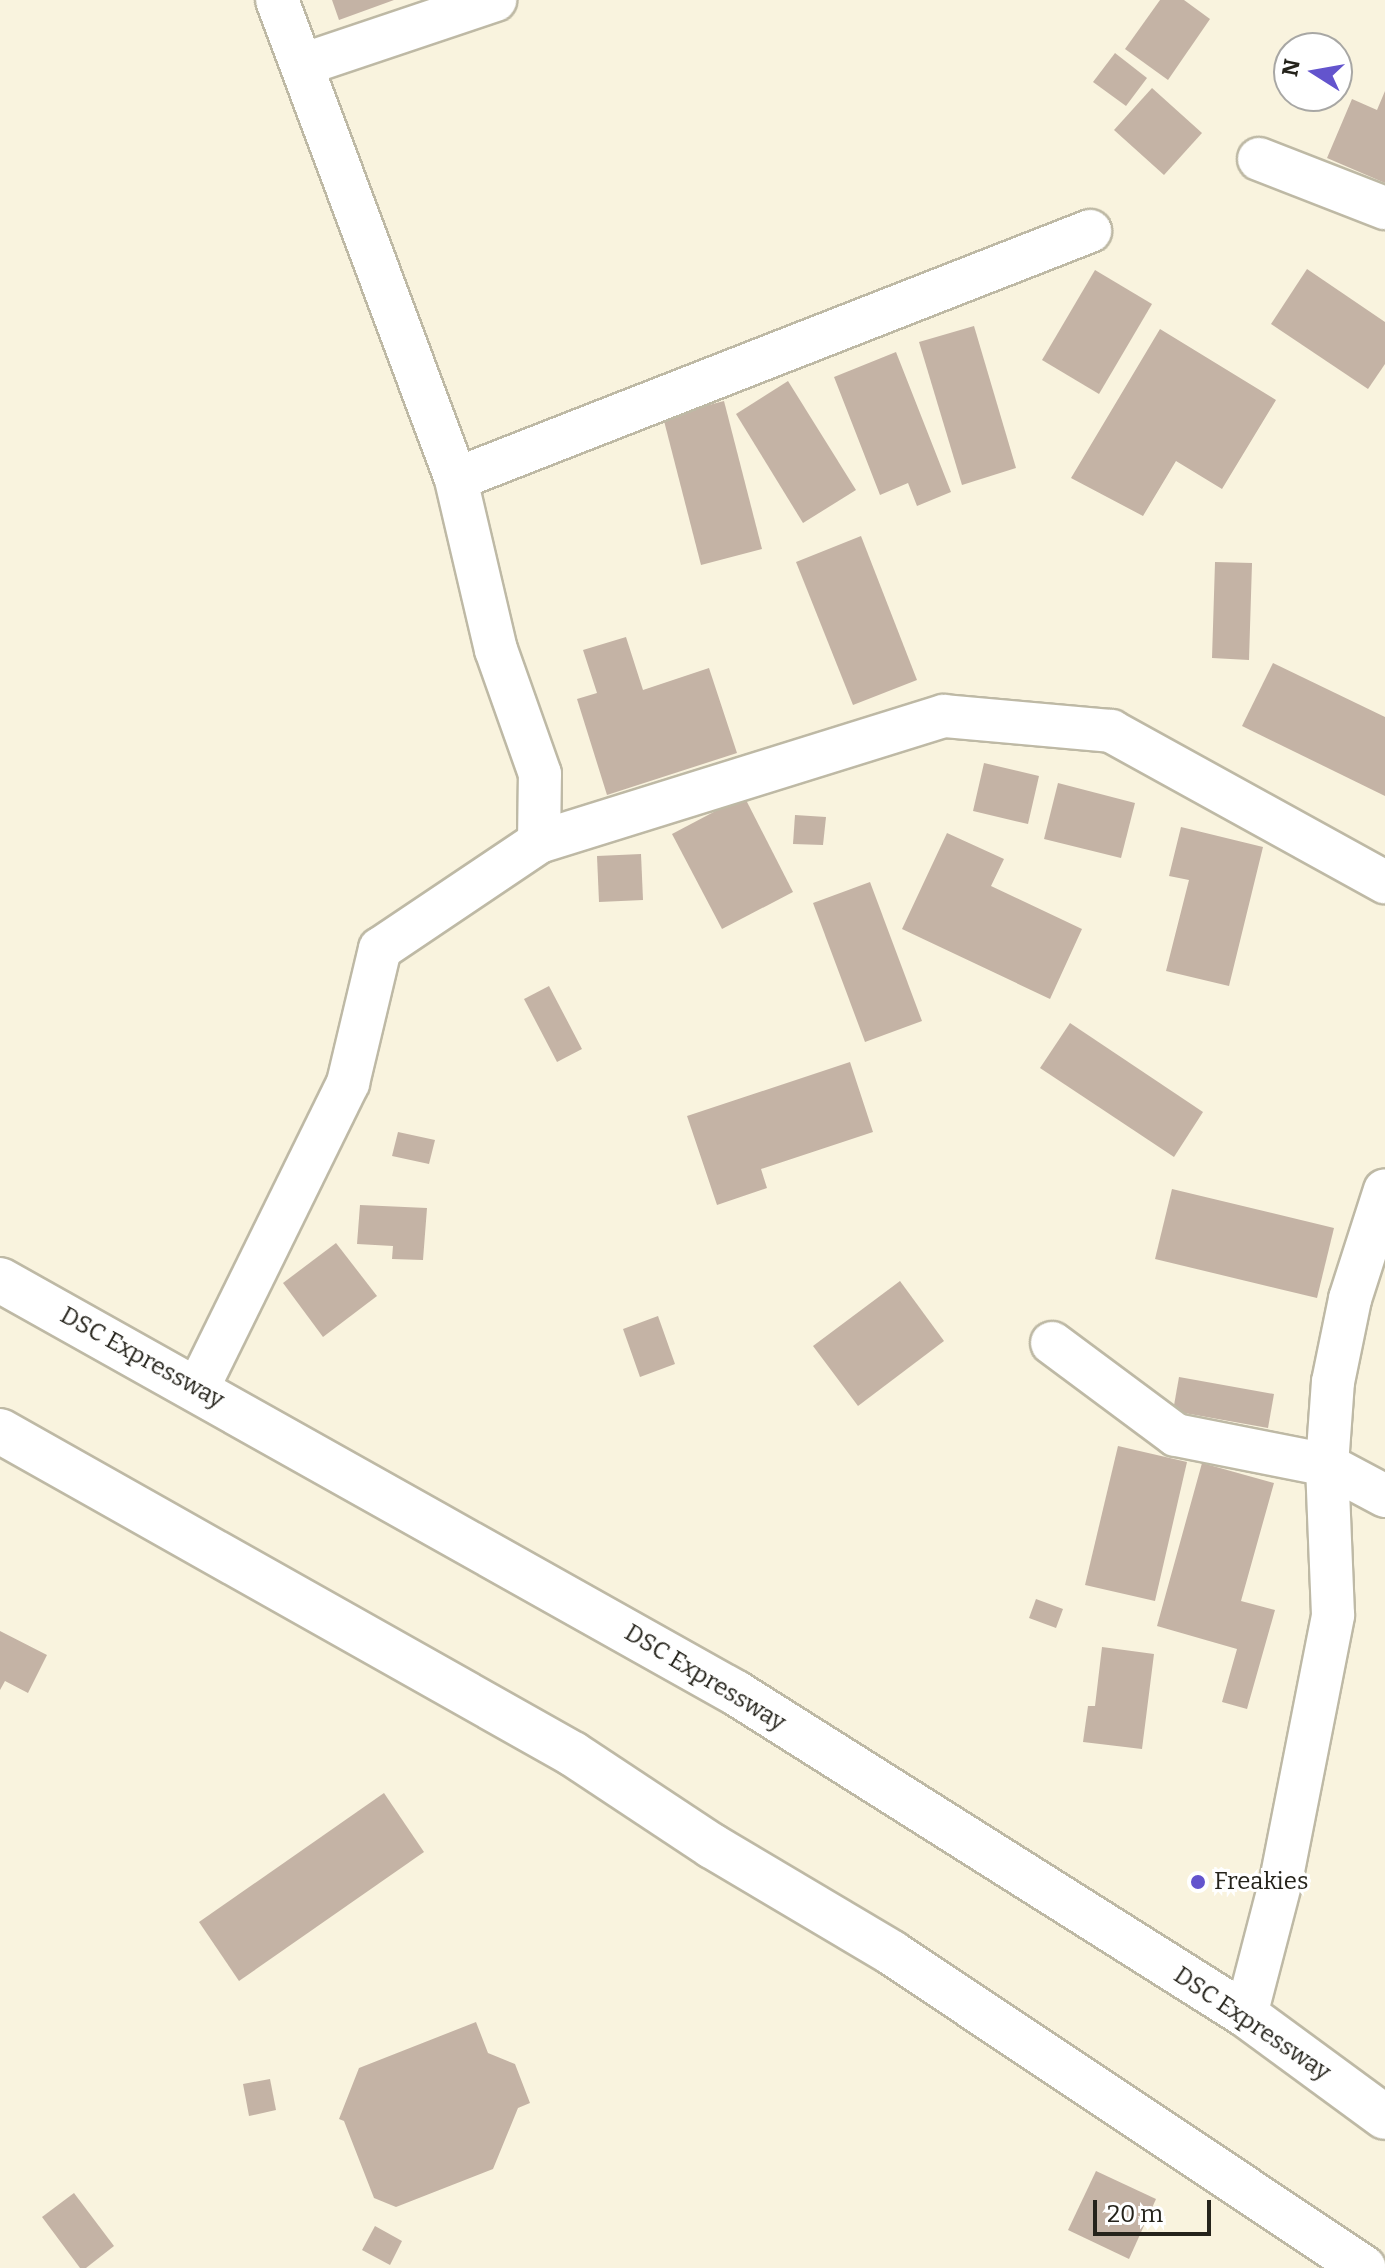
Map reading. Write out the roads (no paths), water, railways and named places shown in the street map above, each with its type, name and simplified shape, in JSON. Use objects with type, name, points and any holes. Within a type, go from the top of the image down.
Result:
[{"type":"main road","name":"DSC Expressway","points":[[0,1280],[198,1388],[736,1693],[1246,2015],[1385,2117]]},
{"type":"main road","points":[[4,1440],[573,1754],[712,1846],[892,1953],[1344,2262]]},
{"type":"street","points":[[277,0],[456,479],[496,650],[540,774],[539,842]]},
{"type":"street","points":[[302,65],[495,0]]},
{"type":"street","points":[[1259,159],[1385,208]]},
{"type":"street","points":[[456,479],[1090,231]]},
{"type":"street","points":[[198,1388],[348,1083],[380,949],[539,842],[944,716],[1111,731],[1385,882]]},
{"type":"street","points":[[1246,2015],[1281,1881],[1333,1615],[1327,1465],[1333,1382],[1350,1299],[1385,1190]]},
{"type":"street","points":[[1052,1343],[1176,1435],[1327,1465],[1385,1496]]},
{"type":"place","name":"Freakies","points":[[1198,1882]]}]
